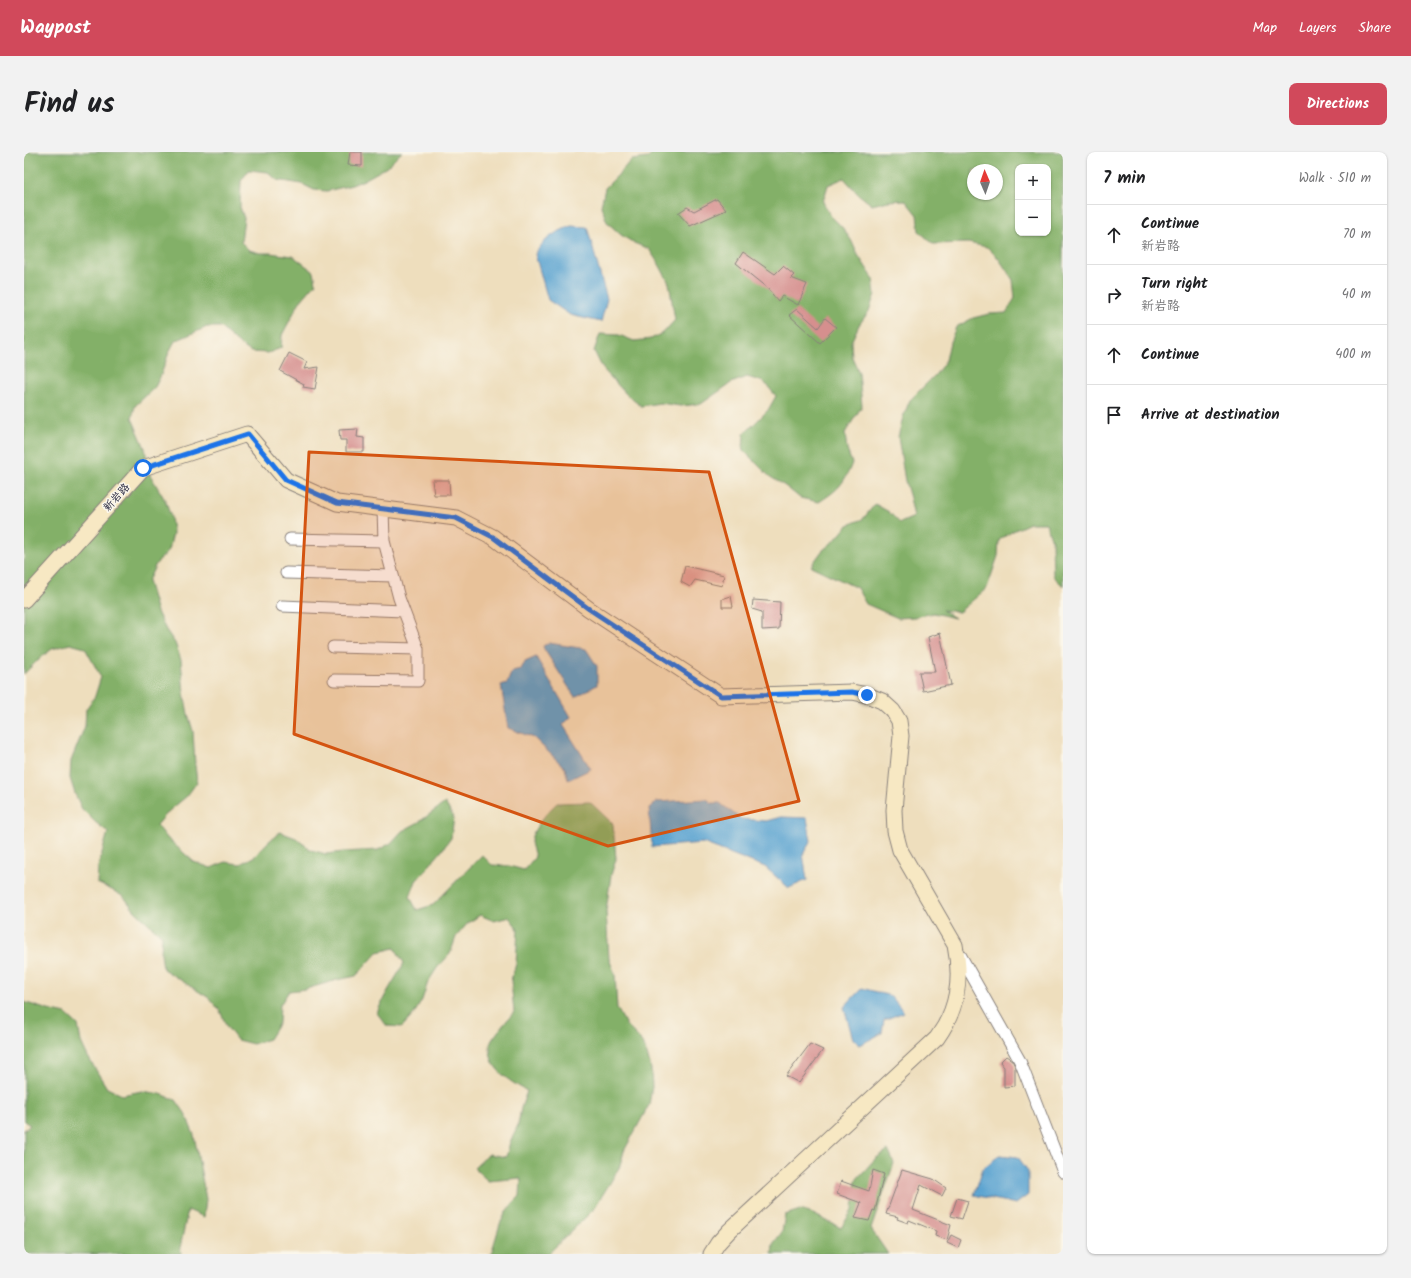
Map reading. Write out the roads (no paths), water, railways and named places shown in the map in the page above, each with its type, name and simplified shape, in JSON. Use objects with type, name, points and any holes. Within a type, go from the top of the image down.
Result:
[{"type":"street","name":"新岩路","points":[[24,600],[143,468],[248,434],[286,480],[337,503],[383,509]]},
{"type":"street","points":[[334,680],[418,682],[418,649],[404,611],[384,541],[383,509],[456,518],[493,537],[589,609],[721,696],[852,692],[867,695],[882,701],[899,721],[901,736],[894,810],[895,831],[900,850],[1020,1061],[1063,1172]]},
{"type":"street","points":[[290,539],[384,541]]},
{"type":"street","points":[[286,573],[393,576]]},
{"type":"street","points":[[282,606],[404,611]]},
{"type":"street","points":[[333,647],[418,649]]},
{"type":"street","points":[[711,1254],[718,1243],[729,1231],[937,1038],[950,1017],[957,991],[959,975],[955,945]]},
{"type":"water","points":[[571,226],[587,227],[607,299],[601,322],[570,315],[548,300],[535,254],[543,243],[551,236]]},
{"type":"water","points":[[549,643],[586,649],[597,666],[597,685],[575,697],[544,649],[543,646]]},
{"type":"water","points":[[536,657],[571,717],[563,725],[591,769],[568,780],[565,768],[534,738],[508,728],[501,685],[507,683],[512,671],[521,669],[525,662]]},
{"type":"water","points":[[707,799],[712,803],[720,803],[741,819],[766,821],[781,817],[807,818],[811,841],[803,854],[807,880],[789,888],[765,867],[703,843],[652,847],[649,808],[657,802]]},
{"type":"water","points":[[862,988],[891,996],[904,1012],[884,1020],[882,1033],[860,1045],[853,1039],[844,1007]]},
{"type":"water","points":[[1000,1155],[1018,1157],[1028,1171],[1028,1195],[1016,1204],[974,1195],[983,1168]]}]
